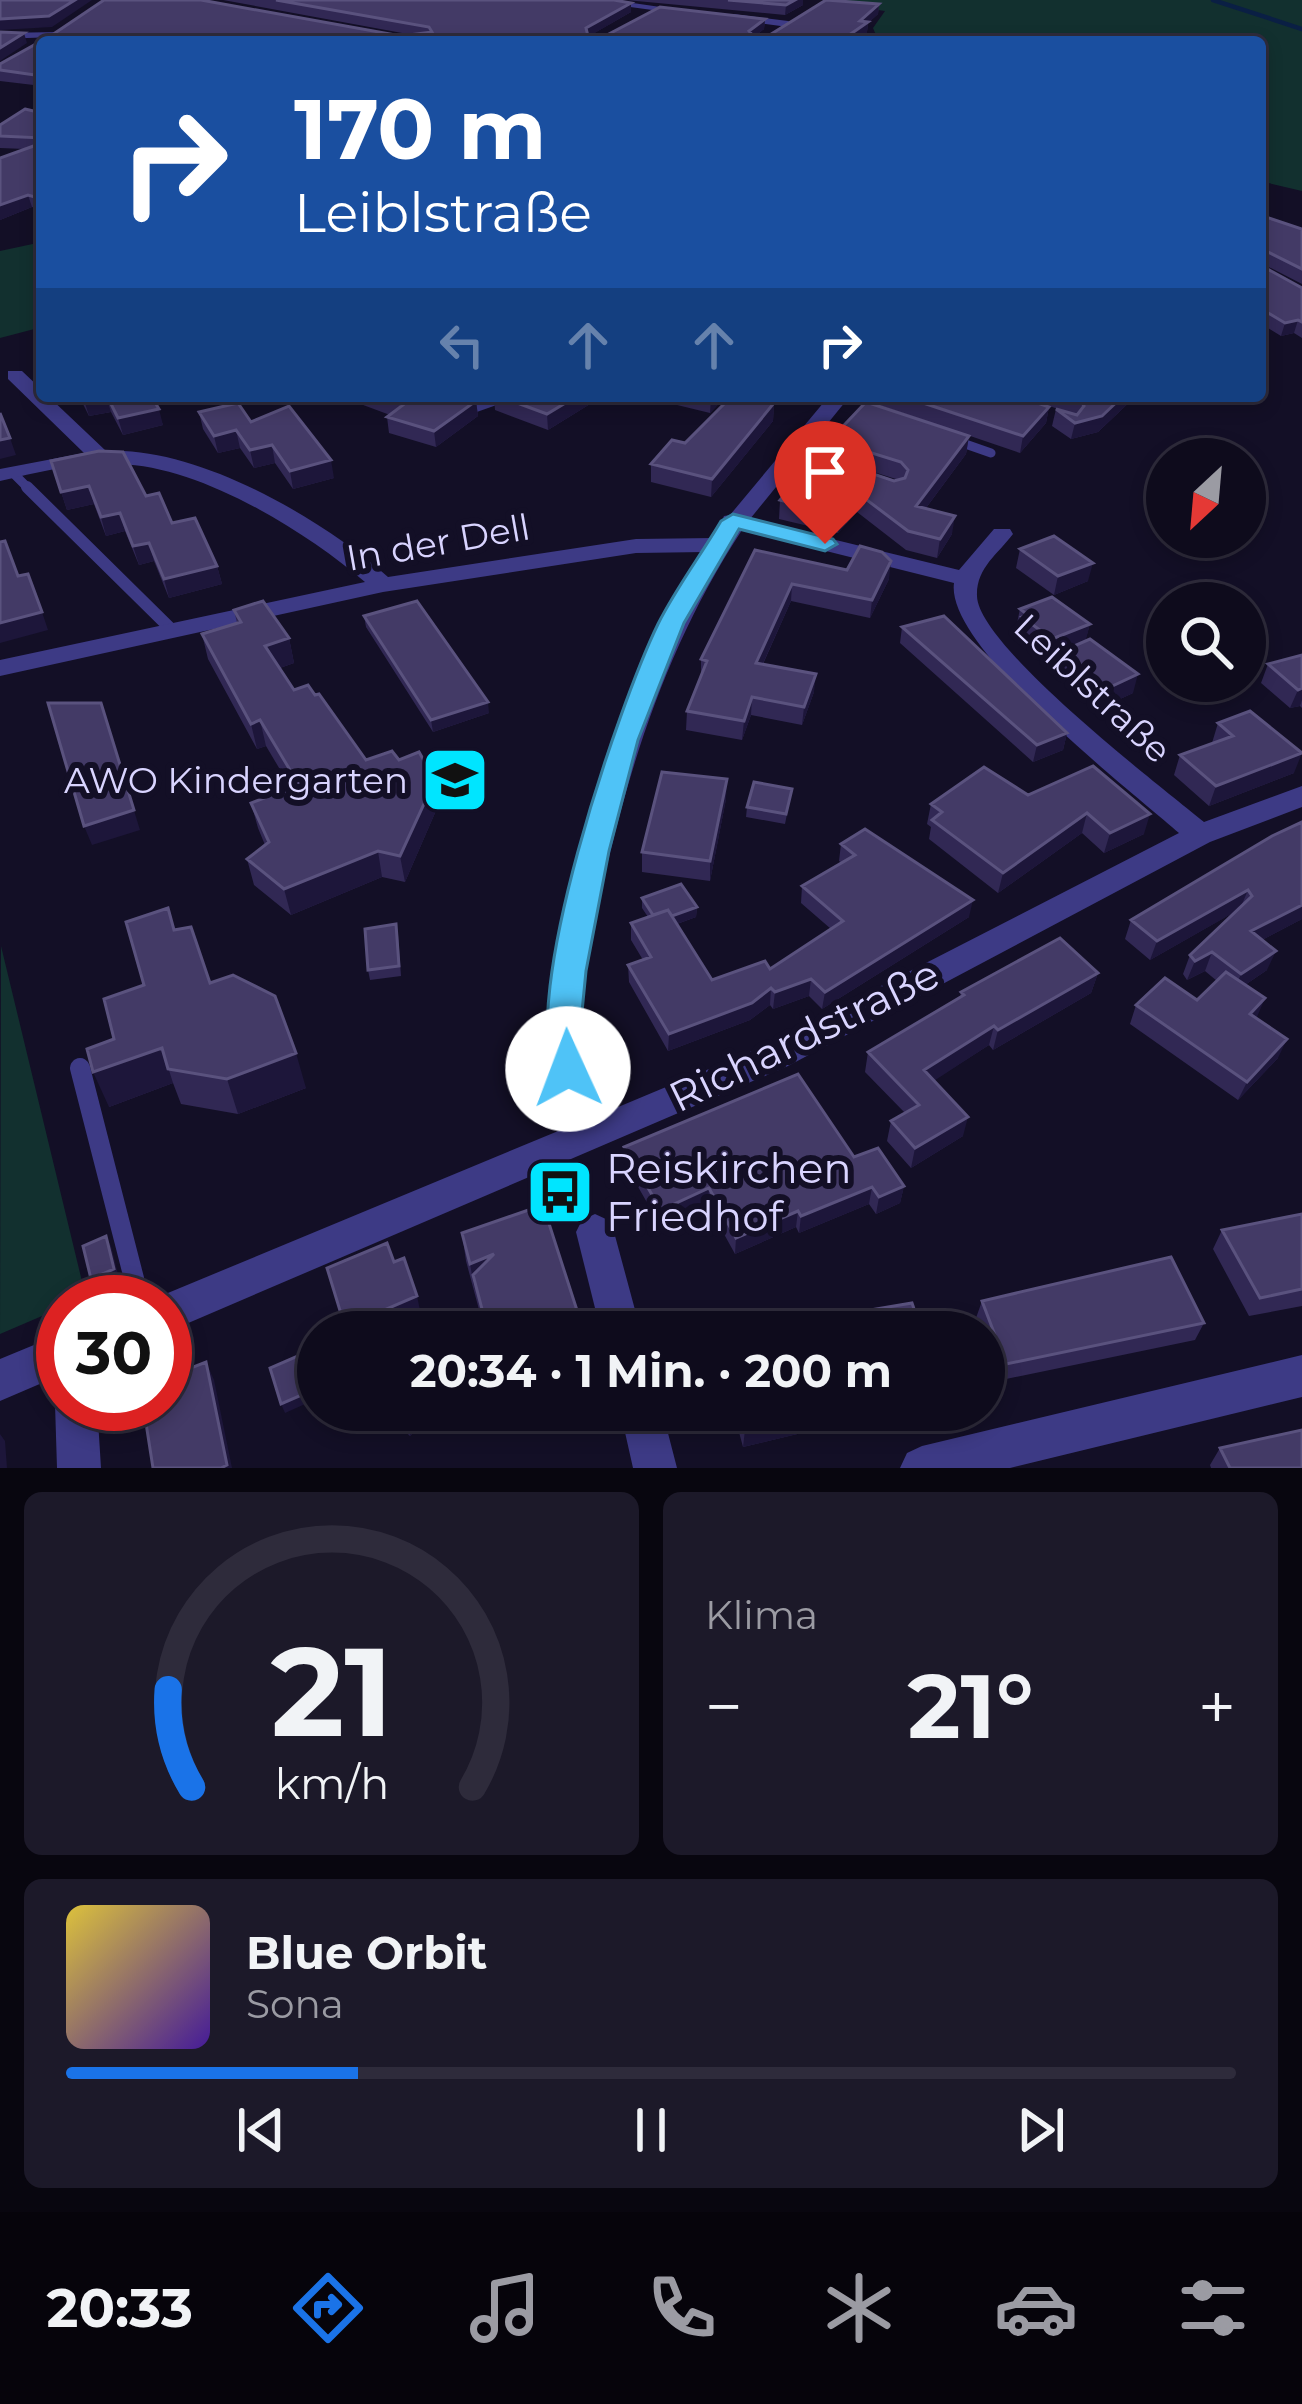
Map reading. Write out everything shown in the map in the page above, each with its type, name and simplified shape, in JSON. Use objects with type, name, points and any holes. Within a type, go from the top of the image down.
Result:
[{"type":"street","points":[[584,0],[703,14]]},
{"type":"street","points":[[753,0],[725,16],[788,24]]},
{"type":"street","points":[[626,25],[658,8]]},
{"type":"street","points":[[774,33],[807,12]]},
{"type":"street","points":[[53,36],[73,23]]},
{"type":"street","points":[[0,37],[36,39]]},
{"type":"street","points":[[26,54],[36,47]]},
{"type":"street","points":[[8,375],[36,400]]},
{"type":"street","points":[[38,402],[100,457]]},
{"type":"street","points":[[459,402],[474,407],[491,402]]},
{"type":"street","points":[[603,1128],[568,1069],[564,1022],[594,851],[625,740],[671,623],[725,533],[844,402]]},
{"type":"street","points":[[6,474],[100,457],[158,458],[196,469],[331,544],[382,586]]},
{"type":"street","points":[[725,533],[965,579],[1002,534]]},
{"type":"street","name":"In der Dell","points":[[0,668],[382,586],[725,533]]},
{"type":"street","name":"Leiblstraße","points":[[965,579],[964,609],[1000,657],[1200,835]]},
{"type":"street","name":"Richardstraße","points":[[192,1303],[776,1056],[1200,835],[1302,796]]},
{"type":"street","points":[[595,1232],[616,1311]]},
{"type":"street","points":[[0,1380],[36,1365]]},
{"type":"street","points":[[922,1468],[1302,1376]]},
{"type":"street","points":[[77,1431],[79,1468]]},
{"type":"street","points":[[645,1431],[655,1468]]},
{"type":"lane","points":[[947,438],[991,453]]},
{"type":"lane","points":[[6,474],[172,630]]},
{"type":"lane","points":[[80,1069],[133,1275]]},
{"type":"green space","points":[[840,0],[1302,0],[1302,191],[1266,182],[1266,36],[876,36],[873,28],[885,11],[835,4]]},
{"type":"green space","points":[[36,243],[36,329],[0,338],[0,251]]},
{"type":"green space","points":[[1,946],[80,1275],[36,1275],[36,1319],[0,1334]]},
{"type":"building","points":[[0,0],[75,0],[49,16],[0,19]]},
{"type":"building","points":[[104,0],[201,0],[401,36],[50,36]]},
{"type":"building","points":[[276,0],[631,3],[586,28],[588,36],[401,36],[432,32],[429,27]]},
{"type":"building","points":[[728,0],[795,0],[786,5]]},
{"type":"building","points":[[826,0],[879,4],[860,21],[868,22],[848,36],[768,36]]},
{"type":"building","points":[[660,7],[765,19],[749,31],[753,36],[605,36]]},
{"type":"building","points":[[0,32],[24,33],[0,48]]},
{"type":"building","points":[[36,44],[36,75],[0,70],[0,64]]},
{"type":"building","points":[[25,109],[36,112],[36,138],[0,136],[0,125]]},
{"type":"building","points":[[36,145],[36,197],[28,195],[0,205],[0,158]]},
{"type":"building","points":[[1266,217],[1302,229],[1302,269],[1266,251]]},
{"type":"building","points":[[1266,268],[1302,288],[1302,322],[1285,323],[1266,312]]},
{"type":"building","points":[[110,402],[155,402],[159,409],[118,418]]},
{"type":"building","points":[[395,402],[475,402],[434,431],[387,417],[403,405]]},
{"type":"building","points":[[514,402],[567,402],[547,414]]},
{"type":"building","points":[[726,402],[774,403],[712,479],[651,464],[672,440],[685,443]]},
{"type":"building","points":[[866,402],[969,436],[916,506],[955,516],[940,539],[908,531],[859,494],[840,515],[780,500],[817,455],[894,481],[905,478],[908,470],[901,462],[830,440]]},
{"type":"building","points":[[920,402],[1035,402],[1049,407],[1023,436]]},
{"type":"building","points":[[1081,402],[1117,402],[1102,416],[1075,423],[1056,409],[1077,415],[1084,406]]},
{"type":"building","points":[[238,403],[251,422],[289,406],[331,460],[290,471],[272,445],[250,450],[236,430],[214,436],[199,412]]},
{"type":"building","points":[[0,413],[10,438],[0,440]]},
{"type":"building","points":[[99,451],[123,452],[146,496],[159,493],[172,523],[195,518],[217,566],[164,579],[149,543],[133,546],[120,513],[101,517],[89,486],[61,492],[51,461]]},
{"type":"building","points":[[1054,536],[1093,563],[1058,576],[1020,549]]},
{"type":"building","points":[[5,541],[18,576],[28,574],[42,612],[0,623],[0,542]]},
{"type":"building","points":[[860,546],[882,552],[891,561],[872,600],[792,584],[756,663],[816,674],[804,707],[752,697],[744,721],[687,711],[707,661],[701,659],[755,550],[847,570]]},
{"type":"building","points":[[1052,597],[1090,624],[1052,639],[1022,617],[1028,615],[1020,609]]},
{"type":"building","points":[[263,601],[289,638],[265,646],[294,690],[308,685],[319,694],[366,760],[392,751],[399,760],[419,752],[435,780],[400,856],[378,851],[284,889],[247,859],[269,842],[251,803],[299,785],[260,720],[251,724],[202,634],[241,622],[234,610]]},
{"type":"building","points":[[417,601],[488,702],[431,720],[364,616]]},
{"type":"building","points":[[944,616],[1067,733],[1037,745],[902,627]]},
{"type":"building","points":[[1090,639],[1138,674],[1108,688],[1060,652]]},
{"type":"building","points":[[1302,655],[1302,688],[1298,690],[1268,664]]},
{"type":"building","points":[[48,703],[101,703],[134,810],[84,826]]},
{"type":"building","points":[[1250,711],[1302,753],[1216,786],[1180,755],[1233,736],[1218,723]]},
{"type":"building","points":[[1093,766],[1150,814],[1110,833],[1087,813],[1003,873],[932,820],[942,812],[931,804],[984,767],[1028,795]]},
{"type":"building","points":[[662,772],[727,779],[710,861],[642,852]]},
{"type":"building","points":[[754,782],[792,789],[786,814],[747,807]]},
{"type":"building","points":[[1302,822],[1302,905],[1251,931],[1276,951],[1241,974],[1212,952],[1195,961],[1190,955],[1252,896],[1248,890],[1157,941],[1131,920],[1272,836]]},
{"type":"building","points":[[865,829],[973,900],[825,992],[811,979],[775,992],[771,988],[752,1003],[669,1034],[628,965],[651,957],[631,923],[668,910],[712,980],[765,961],[770,969],[843,921],[802,886],[855,855],[841,844]]},
{"type":"building","points":[[681,884],[697,907],[672,916],[668,910],[653,915],[642,898]]},
{"type":"building","points":[[168,908],[174,930],[191,927],[210,983],[233,975],[275,996],[296,1053],[227,1079],[168,1069],[162,1048],[93,1072],[87,1049],[114,1039],[104,999],[144,985],[126,922]]},
{"type":"building","points":[[396,924],[399,966],[368,970],[365,929]]},
{"type":"building","points":[[1060,938],[1098,973],[998,1030],[994,1026],[924,1070],[968,1117],[915,1148],[891,1121],[919,1105],[868,1052],[964,995],[961,992]]},
{"type":"building","points":[[1226,972],[1265,998],[1250,1014],[1287,1039],[1247,1082],[1136,1005],[1165,978],[1197,1000]]},
{"type":"building","points":[[798,1074],[854,1157],[878,1148],[904,1186],[879,1197],[872,1187],[736,1238],[709,1188],[661,1210],[624,1147]]},
{"type":"building","points":[[543,1205],[577,1311],[482,1311],[473,1275],[494,1254],[470,1264],[462,1233]]},
{"type":"building","points":[[1302,1214],[1302,1289],[1260,1298],[1222,1230]]},
{"type":"building","points":[[106,1236],[114,1269],[90,1275],[83,1246]]},
{"type":"building","points":[[387,1243],[394,1262],[404,1258],[417,1296],[382,1311],[340,1311],[327,1268]]},
{"type":"building","points":[[1171,1257],[1204,1323],[1006,1364],[1005,1311],[986,1311],[982,1301]]},
{"type":"building","points":[[912,1303],[915,1311],[865,1311]]},
{"type":"building","points":[[297,1356],[297,1397],[281,1404],[270,1368]]},
{"type":"building","points":[[206,1362],[227,1465],[153,1468],[147,1431],[192,1431],[192,1367]]},
{"type":"building","points":[[1302,1430],[1302,1468],[1230,1468],[1220,1448]]},
{"type":"waterway","points":[[1213,0],[1302,29]]},
{"type":"place","name":"AWO Kindergarten","points":[[455,780]]},
{"type":"place","name":"Reiskirchen Friedhof","points":[[560,1192]]},
{"type":"route","points":[[568,1069],[564,1022],[569,971],[594,851],[625,740],[671,623],[733,521],[825,544]]}]
